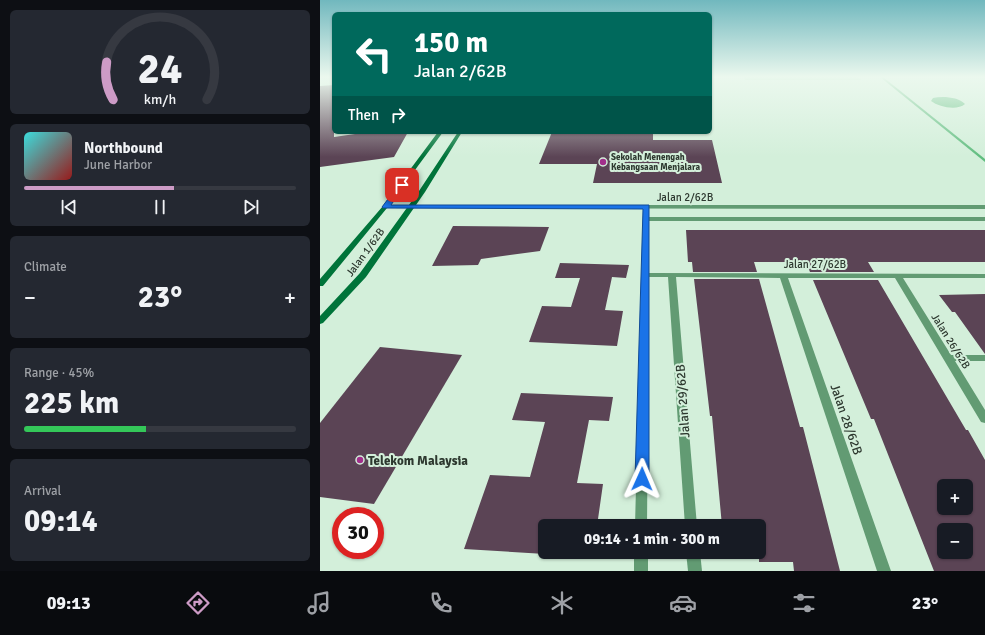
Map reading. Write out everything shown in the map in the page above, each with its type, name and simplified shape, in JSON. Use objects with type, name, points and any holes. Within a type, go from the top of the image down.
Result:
[{"type":"main road","name":"Jalan 1/62B","points":[[320,284],[385,207],[440,134]]},
{"type":"main road","name":"Jalan 1/62B","points":[[320,320],[363,275],[411,207],[459,134]]},
{"type":"street","name":"Jalan 2/62B","points":[[385,207],[985,207]]},
{"type":"street","points":[[641,519],[647,207]]},
{"type":"street","points":[[646,219],[985,219]]},
{"type":"street","name":"Jalan 27/62B","points":[[645,275],[985,276]]},
{"type":"street","name":"Jalan 29/62B","points":[[672,275],[690,519]]},
{"type":"street","name":"Jalan 28/62B","points":[[783,275],[884,571]]},
{"type":"street","name":"Jalan 26/62B","points":[[897,276],[985,418]]},
{"type":"street","points":[[948,358],[985,358]]},
{"type":"street","points":[[641,559],[641,571]]},
{"type":"street","points":[[694,559],[695,571]]},
{"type":"shaded area","points":[[936,104],[965,104],[953,108]]},
{"type":"building","points":[[320,104],[332,104],[332,134],[334,134],[334,137],[355,134],[407,134],[394,157],[320,167]]},
{"type":"building","points":[[551,134],[653,134],[653,140],[712,140],[722,183],[593,183],[597,164],[539,164]]},
{"type":"building","points":[[453,226],[549,227],[540,251],[481,259],[478,265],[432,266]]},
{"type":"building","points":[[686,230],[985,230],[985,262],[868,262],[874,272],[810,272],[806,262],[754,262],[757,272],[693,272],[692,262],[688,262]]},
{"type":"building","points":[[560,263],[629,265],[626,278],[612,277],[605,310],[623,311],[617,346],[529,342],[542,306],[571,307],[580,278],[555,278]]},
{"type":"building","points":[[694,279],[759,279],[800,427],[803,427],[840,571],[794,571],[793,562],[759,562],[759,559],[766,559],[766,519],[721,519],[712,416],[710,416]]},
{"type":"building","points":[[813,280],[878,280],[966,430],[968,430],[985,460],[985,571],[934,571],[874,419],[871,419]]},
{"type":"building","points":[[985,294],[985,354],[955,312],[952,312],[939,295]]},
{"type":"building","name":"Telekom Malaysia","points":[[380,347],[462,355],[374,504],[320,497],[320,423]]},
{"type":"building","points":[[521,393],[613,397],[609,421],[589,420],[577,483],[603,484],[598,519],[538,519],[538,554],[464,549],[490,475],[530,477],[545,422],[512,420]]},
{"type":"waterway","points":[[914,104],[985,161]]},
{"type":"place","name":"Sekolah Menengah Kebangsaan Menjalara","points":[[603,162]]},
{"type":"place","name":"Telekom Malaysia","points":[[360,460]]},
{"type":"route","points":[[402,185],[385,207],[647,207],[642,479]]}]
